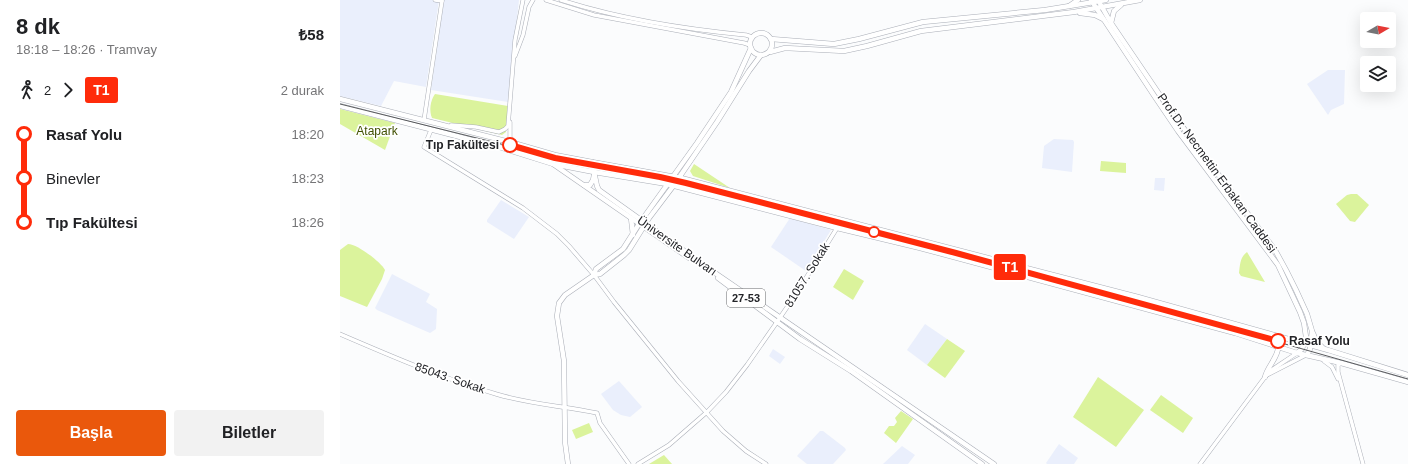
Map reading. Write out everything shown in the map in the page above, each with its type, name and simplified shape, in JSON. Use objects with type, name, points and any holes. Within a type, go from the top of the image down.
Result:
[{"type":"main road","points":[[1068,7],[1078,0]]},
{"type":"main road","points":[[771,39],[834,44],[923,22],[1068,7],[1106,0]]},
{"type":"main road","points":[[568,464],[565,442],[564,361],[557,316],[561,299],[594,275],[600,274],[624,255],[640,233],[642,224],[649,218],[674,185],[761,55],[785,48],[844,51],[867,46],[921,30],[1074,12],[1140,0]]},
{"type":"main road","name":"Prof.Dr. Necmettin Erbakan Caddesi","points":[[1095,1],[1170,110],[1274,250],[1296,290],[1307,314],[1312,331],[1311,345],[1307,355]]},
{"type":"main road","points":[[1074,12],[1095,14],[1109,23],[1114,10],[1124,3]]},
{"type":"main road","points":[[594,275],[596,269],[623,249],[642,224],[667,184],[697,143],[731,92],[750,47],[752,37],[755,34],[763,33],[771,39],[772,45],[770,52]]},
{"type":"main road","points":[[750,47],[756,54],[761,55]]},
{"type":"main road","name":"Prof.Dr. Necmettin Erbakan Caddesi","points":[[1131,55],[1155,97],[1178,131],[1278,265],[1300,312],[1306,337],[1304,343]]},
{"type":"main road","points":[[340,99],[445,125],[555,155],[678,178],[1138,297],[1311,345],[1408,375]]},
{"type":"main road","name":"Üniversite Bulvarı","points":[[340,106],[499,147],[553,164],[631,218],[651,229],[779,319],[994,464]]},
{"type":"main road","name":"Üniversite Bulvarı","points":[[592,162],[599,190],[642,224]]},
{"type":"main road","points":[[553,164],[674,185],[992,267],[1235,333],[1297,353],[1341,363],[1408,382]]},
{"type":"main road","points":[[583,185],[587,186],[592,183],[594,172]]},
{"type":"main road","points":[[631,218],[633,235]]},
{"type":"main road","points":[[640,233],[651,229],[649,218]]},
{"type":"main road","name":"Üniversite Bulvarı","points":[[779,319],[800,339],[851,371],[982,464]]},
{"type":"main road","points":[[1312,331],[1318,344],[1328,350]]},
{"type":"main road","points":[[1297,353],[1302,349],[1304,343]]},
{"type":"main road","points":[[1265,377],[1267,369],[1276,355],[1278,347]]},
{"type":"street","points":[[424,120],[442,1],[435,0]]},
{"type":"street","points":[[445,125],[476,127],[502,131],[508,126],[515,40],[523,0]]},
{"type":"street","points":[[514,63],[523,35],[530,0]]},
{"type":"street","points":[[546,0],[594,15],[743,43],[750,47]]},
{"type":"street","points":[[561,0],[596,11],[700,30],[752,37]]},
{"type":"street","points":[[515,40],[520,41]]},
{"type":"street","points":[[510,103],[510,139],[517,144]]},
{"type":"street","points":[[431,130],[424,147],[523,208],[548,226],[569,246],[594,275],[645,340],[723,431],[746,451],[766,464]]},
{"type":"street","name":"81057. Sokak","points":[[638,464],[669,445],[707,412],[726,392],[747,365],[798,291],[837,228]]},
{"type":"street","name":"85043. Sokak","points":[[340,334],[419,368],[496,394],[524,401],[597,413],[600,423],[629,464]]},
{"type":"street","points":[[1200,464],[1270,371],[1297,353]]},
{"type":"street","points":[[1265,377],[1307,355]]},
{"type":"street","points":[[1319,358],[1328,362],[1332,367],[1341,386]]},
{"type":"street","points":[[1341,363],[1337,367],[1341,386],[1363,464]]},
{"type":"shaded area","points":[[340,0],[439,0],[426,87],[394,81],[381,106],[340,96]]},
{"type":"shaded area","points":[[444,0],[519,0],[508,102],[431,90]]},
{"type":"shaded area","points":[[1328,70],[1345,70],[1344,104],[1331,110],[1328,115],[1307,84]]},
{"type":"shaded area","points":[[1054,139],[1073,140],[1072,172],[1042,168],[1044,146]]},
{"type":"shaded area","points":[[1155,178],[1165,178],[1164,191],[1154,190]]},
{"type":"shaded area","points":[[501,200],[529,217],[514,239],[487,222]]},
{"type":"shaded area","points":[[790,218],[831,230],[806,271],[771,247]]},
{"type":"shaded area","points":[[392,274],[430,294],[426,302],[437,309],[436,329],[430,333],[375,308]]},
{"type":"shaded area","points":[[925,324],[947,339],[927,365],[907,350]]},
{"type":"shaded area","points":[[773,349],[785,357],[780,364],[769,356]]},
{"type":"shaded area","points":[[619,381],[642,407],[630,417],[621,415],[613,410],[601,394]]},
{"type":"shaded area","points":[[820,431],[823,431],[846,450],[833,464],[807,464],[797,456]]},
{"type":"shaded area","points":[[1059,444],[1078,458],[1074,464],[1046,463]]},
{"type":"shaded area","points":[[902,446],[915,455],[908,464],[883,464]]},
{"type":"green space","points":[[435,94],[508,106],[506,132],[502,135],[432,118],[430,106]]},
{"type":"green space","name":"Atapark","points":[[340,109],[395,123],[385,150],[340,124]]},
{"type":"green space","points":[[1101,161],[1126,163],[1126,173],[1100,171]]},
{"type":"green space","points":[[694,164],[730,188],[693,176],[690,171]]},
{"type":"green space","points":[[1357,194],[1369,205],[1355,222],[1350,221],[1336,204],[1347,195]]},
{"type":"green space","points":[[348,244],[357,247],[368,254],[385,270],[382,279],[367,307],[340,296],[340,250]]},
{"type":"green space","points":[[1247,252],[1265,282],[1241,276],[1239,273],[1240,264]]},
{"type":"green space","points":[[844,269],[864,281],[853,300],[833,287]]},
{"type":"green space","points":[[947,339],[965,351],[945,378],[927,365]]},
{"type":"green space","points":[[1098,377],[1144,410],[1116,447],[1073,417]]},
{"type":"green space","points":[[1161,395],[1193,418],[1183,433],[1150,410]]},
{"type":"green space","points":[[901,411],[913,419],[896,443],[884,433],[889,426],[894,426],[897,422],[895,418]]},
{"type":"green space","points":[[589,423],[593,432],[576,439],[572,430]]},
{"type":"green space","points":[[664,455],[672,464],[649,464]]},
{"type":"tram line","points":[[340,104],[509,146],[554,159],[676,182],[874,233],[1278,342],[1408,379]]},
{"type":"tram line","name":"T1","points":[[510,145],[555,158],[686,183],[956,253],[1278,341]]},
{"type":"place","name":"Tıp Fakültesi","points":[[510,145]]},
{"type":"place","name":"Rasaf Yolu","points":[[1278,341]]}]
